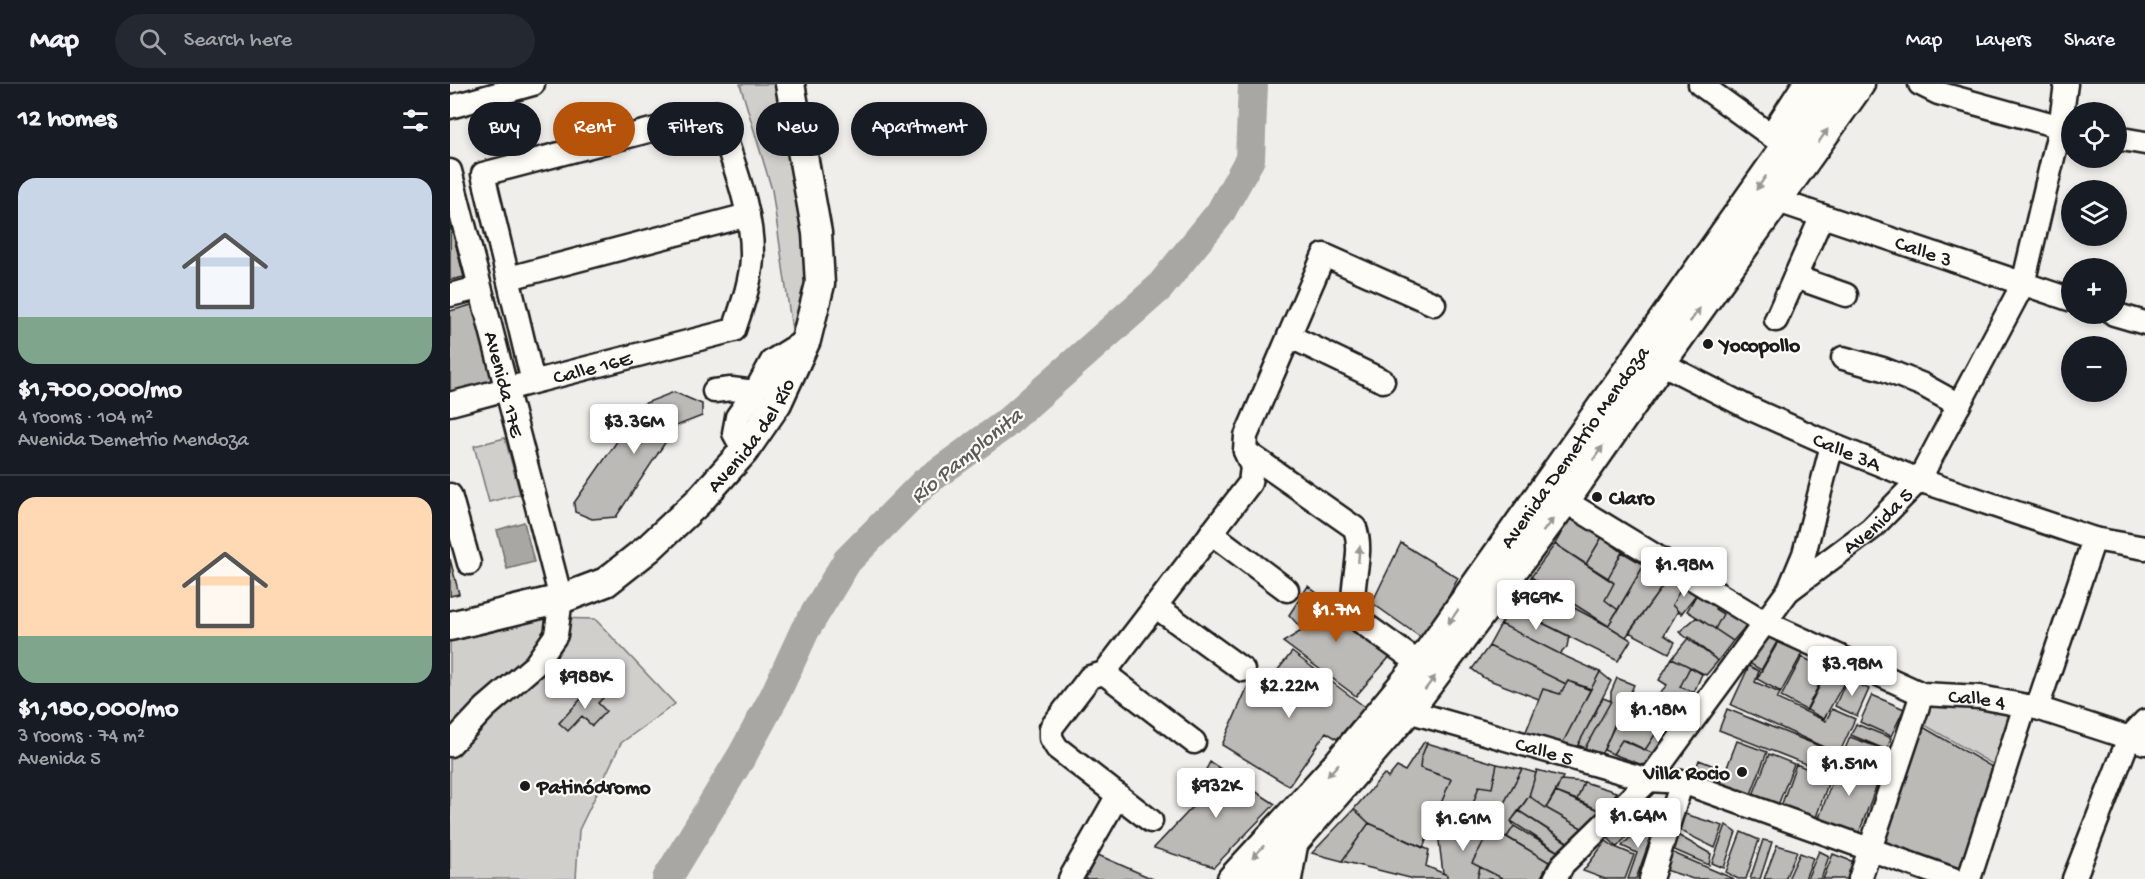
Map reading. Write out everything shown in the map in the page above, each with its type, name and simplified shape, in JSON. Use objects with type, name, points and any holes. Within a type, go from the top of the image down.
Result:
[{"type":"main road","name":"Avenida del Río","points":[[450,626],[561,599],[606,582],[649,548],[699,501],[744,451],[777,403],[806,340],[820,284],[817,233],[790,84]]},
{"type":"main road","name":"Avenida Demetrio Mendoza","points":[[1232,879],[1335,767],[1420,664],[1779,141],[1830,84]]},
{"type":"main road","name":"Avenida Demetrio Mendoza","points":[[1262,879],[1408,711],[1565,501],[1860,84]]},
{"type":"street","points":[[450,107],[533,84]]},
{"type":"street","points":[[1700,84],[1779,141],[1804,84]]},
{"type":"street","points":[[1920,84],[1938,93],[2061,128]]},
{"type":"street","name":"Avenida 5","points":[[2066,84],[2066,102]]},
{"type":"street","points":[[508,278],[748,214],[717,113],[483,174],[508,278],[533,382]]},
{"type":"street","points":[[2127,140],[2145,143]]},
{"type":"street","name":"Avenida 5","points":[[1555,879],[1563,864],[1649,780],[1788,591],[1871,529],[1920,480],[2023,284],[2061,147]]},
{"type":"street","name":"Avenida 17E","points":[[451,181],[561,599]]},
{"type":"street","name":"Calle 3","points":[[1778,201],[2061,296]]},
{"type":"street","name":"Calle 16E","points":[[450,404],[734,330],[746,291],[752,258],[748,214]]},
{"type":"street","points":[[1776,320],[1822,216]]},
{"type":"street","points":[[1151,821],[1057,748],[1051,738],[1051,728],[1090,677],[1104,673],[1250,483],[1252,467],[1245,451],[1246,436],[1324,255],[1434,304]]},
{"type":"street","points":[[1795,277],[1846,295]]},
{"type":"street","points":[[450,295],[479,288]]},
{"type":"street","points":[[2127,318],[2145,323]]},
{"type":"street","points":[[1289,336],[1383,381]]},
{"type":"street","points":[[744,451],[734,433],[737,417],[772,362],[806,340]]},
{"type":"street","points":[[1843,358],[1883,369],[1923,385],[1959,405]]},
{"type":"street","name":"Calle 3A","points":[[1661,363],[1749,408],[1832,445],[1920,480],[2094,539],[2145,548]]},
{"type":"street","points":[[714,391],[732,389],[755,392]]},
{"type":"street","points":[[1788,591],[1804,554],[1832,445]]},
{"type":"street","points":[[1245,451],[1355,528],[1360,549],[1353,596],[1355,612],[1360,621],[1420,664]]},
{"type":"street","points":[[450,495],[456,540],[469,563]]},
{"type":"street","name":"Calle 4","points":[[1565,501],[1764,622],[1922,694],[1980,697],[2031,707],[2137,741]]},
{"type":"street","points":[[1211,533],[1287,590]]},
{"type":"street","points":[[1969,879],[2094,539]]},
{"type":"street","points":[[450,745],[485,708],[535,665],[556,635],[561,599]]},
{"type":"street","points":[[1155,606],[1243,670]]},
{"type":"street","points":[[1104,673],[1194,742]]},
{"type":"street","points":[[1860,879],[1922,694]]},
{"type":"street","name":"Calle 5","points":[[1408,711],[1649,780],[1682,782],[1953,879]]},
{"type":"street","points":[[2074,879],[2145,721]]},
{"type":"street","points":[[1651,879],[1682,782]]},
{"type":"street","points":[[1070,879],[1118,795]]},
{"type":"street","points":[[1290,879],[1297,840]]},
{"type":"shaded area","points":[[740,84],[787,84],[790,102],[756,102],[756,137]]},
{"type":"shaded area","points":[[762,156],[797,156],[813,264],[792,330],[772,190]]},
{"type":"shaded area","points":[[505,438],[520,494],[489,502],[474,446]]},
{"type":"shaded area","points":[[524,522],[534,562],[507,569],[497,530]]},
{"type":"shaded area","name":"Patinódromo","points":[[550,618],[595,619],[675,704],[621,743],[579,830],[576,879],[450,879],[450,642]]},
{"type":"shaded area","points":[[1931,698],[2020,709],[1999,768],[1923,724]]},
{"type":"building","points":[[450,222],[464,277],[450,280]]},
{"type":"building","points":[[475,304],[495,381],[450,393],[450,311]]},
{"type":"building","points":[[674,392],[702,404],[702,416],[676,426],[616,517],[592,519],[575,512],[574,503],[643,404]]},
{"type":"building","points":[[1571,516],[1602,537],[1586,564],[1555,544]]},
{"type":"building","points":[[1602,537],[1622,552],[1608,578],[1586,564]]},
{"type":"building","points":[[1401,543],[1458,578],[1426,641],[1372,603]]},
{"type":"building","points":[[1555,544],[1614,583],[1605,600],[1618,610],[1608,626],[1563,602],[1531,577]]},
{"type":"building","points":[[1622,552],[1644,565],[1618,610],[1605,600],[1614,583],[1608,578]]},
{"type":"building","points":[[450,559],[459,594],[450,596]]},
{"type":"building","points":[[1647,560],[1670,576],[1626,637],[1608,626]]},
{"type":"building","points":[[1670,576],[1684,583],[1672,605],[1678,611],[1664,635],[1675,642],[1669,653],[1629,632]]},
{"type":"building","points":[[1531,577],[1631,640],[1618,661],[1512,608]]},
{"type":"building","points":[[1684,583],[1698,592],[1681,614],[1672,605]]},
{"type":"building","points":[[1308,586],[1393,653],[1356,696],[1283,642],[1303,630],[1289,615]]},
{"type":"building","points":[[1698,592],[1720,603],[1715,609],[1723,614],[1715,629],[1687,611]]},
{"type":"building","points":[[1720,603],[1751,620],[1733,641],[1715,629],[1723,614],[1715,609]]},
{"type":"building","points":[[1512,608],[1569,636],[1567,647],[1560,654],[1501,624]]},
{"type":"building","points":[[1697,617],[1733,641],[1718,661],[1679,632]]},
{"type":"building","points":[[1501,624],[1600,672],[1591,689],[1568,681],[1566,684],[1489,646]]},
{"type":"building","points":[[1767,631],[1779,638],[1761,670],[1749,663]]},
{"type":"building","points":[[1689,637],[1718,661],[1706,675],[1672,658]]},
{"type":"building","points":[[1780,639],[1803,652],[1781,692],[1757,679]]},
{"type":"building","points":[[1489,646],[1566,684],[1560,694],[1543,689],[1539,699],[1484,678],[1472,669]]},
{"type":"building","points":[[1292,652],[1365,707],[1337,739],[1326,732],[1289,786],[1222,745],[1251,679],[1266,685]]},
{"type":"building","points":[[1802,657],[1827,669],[1806,710],[1781,697]]},
{"type":"building","points":[[1672,658],[1690,667],[1680,687],[1694,692],[1681,712],[1656,697],[1667,685],[1659,680]]},
{"type":"building","points":[[1749,666],[1759,671],[1755,682],[1780,693],[1777,699],[1826,721],[1832,709],[1855,719],[1839,754],[1731,705]]},
{"type":"building","points":[[1690,667],[1702,674],[1694,692],[1680,687]]},
{"type":"building","points":[[1828,670],[1846,679],[1824,719],[1807,710]]},
{"type":"building","points":[[1600,672],[1611,681],[1575,751],[1560,748]]},
{"type":"building","points":[[1617,678],[1634,685],[1601,755],[1585,748],[1611,701],[1611,692]]},
{"type":"building","points":[[1847,679],[1869,689],[1857,716],[1835,706]]},
{"type":"building","points":[[1568,681],[1590,690],[1560,748],[1523,739],[1543,689],[1560,694]]},
{"type":"building","points":[[591,688],[603,698],[598,703],[606,711],[592,726],[582,716],[568,731],[559,723]]},
{"type":"building","points":[[1872,695],[1904,709],[1891,736],[1860,722]]},
{"type":"building","points":[[1656,697],[1681,712],[1673,733],[1658,724],[1654,726],[1641,721]]},
{"type":"building","points":[[1603,698],[1611,701],[1585,748],[1578,745]]},
{"type":"building","points":[[1727,709],[1839,754],[1831,774],[1719,730]]},
{"type":"building","points":[[1620,711],[1654,726],[1658,724],[1673,733],[1672,737],[1658,730],[1645,750],[1622,740],[1613,754],[1604,750]]},
{"type":"building","points":[[1856,724],[1891,738],[1887,750],[1851,735]]},
{"type":"building","points":[[1923,727],[1999,771],[1963,875],[1877,844]]},
{"type":"building","points":[[1658,730],[1672,737],[1656,755],[1645,750]]},
{"type":"building","points":[[1850,737],[1888,751],[1881,769],[1843,754]]},
{"type":"building","points":[[1622,740],[1656,755],[1645,766],[1613,754]]},
{"type":"building","name":"Villa Rocio","points":[[1737,741],[1767,752],[1748,802],[1718,791]]},
{"type":"building","points":[[1424,742],[1427,743],[1420,768],[1451,779],[1423,848],[1369,823],[1354,809],[1384,774],[1388,778],[1397,767],[1405,771]]},
{"type":"building","points":[[1427,743],[1497,764],[1492,788],[1479,786],[1461,840],[1431,828],[1451,779],[1420,768]]},
{"type":"building","points":[[1769,754],[1794,764],[1775,813],[1750,803]]},
{"type":"building","points":[[1841,756],[1882,771],[1857,838],[1817,824]]},
{"type":"building","points":[[1699,760],[1724,770],[1717,789],[1692,780]]},
{"type":"building","points":[[1210,762],[1275,804],[1214,867],[1154,848],[1204,795],[1195,790]]},
{"type":"building","points":[[1497,764],[1522,769],[1491,828],[1468,819],[1479,786],[1492,788]]},
{"type":"building","points":[[1796,764],[1830,778],[1814,823],[1779,812]]},
{"type":"building","points":[[1522,769],[1536,773],[1529,796],[1511,821],[1514,826],[1507,837],[1491,828]]},
{"type":"building","points":[[1537,770],[1563,777],[1546,808],[1529,796]]},
{"type":"building","points":[[1561,780],[1584,782],[1577,800],[1556,792]]},
{"type":"building","points":[[1584,782],[1616,792],[1605,813],[1577,800]]},
{"type":"building","points":[[1556,792],[1605,813],[1587,831],[1546,808]]},
{"type":"building","points":[[1529,796],[1587,831],[1572,845],[1519,811]]},
{"type":"building","points":[[1645,798],[1661,815],[1653,831],[1639,824],[1645,817],[1634,808]]},
{"type":"building","points":[[1354,809],[1369,823],[1342,861],[1312,853]]},
{"type":"building","points":[[1633,810],[1643,817],[1629,834],[1620,826]]},
{"type":"building","points":[[1519,811],[1568,843],[1567,845],[1560,853],[1511,821]]},
{"type":"building","points":[[1685,814],[1723,826],[1715,848],[1677,829]]},
{"type":"building","points":[[1468,819],[1491,828],[1472,863],[1480,867],[1477,879],[1447,879],[1447,875],[1443,873],[1438,833],[1461,840]]},
{"type":"building","points":[[1369,823],[1429,850],[1426,866],[1447,875],[1447,879],[1414,879],[1342,861]]},
{"type":"building","points":[[1726,825],[1736,832],[1724,868],[1712,863]]},
{"type":"building","points":[[1514,826],[1560,853],[1549,862],[1507,837]]},
{"type":"building","points":[[1618,827],[1628,835],[1617,847],[1608,838]]},
{"type":"building","points":[[1491,828],[1549,862],[1540,879],[1504,879],[1472,863]]},
{"type":"building","points":[[1639,828],[1652,834],[1636,879],[1628,879],[1637,853],[1622,846]]},
{"type":"building","points":[[1741,832],[1759,840],[1746,879],[1738,879],[1726,872]]},
{"type":"building","points":[[1674,833],[1711,854],[1709,865],[1670,848]]},
{"type":"building","points":[[1763,840],[1772,842],[1760,879],[1750,879]]},
{"type":"building","points":[[1606,841],[1634,855],[1625,879],[1605,879],[1583,871]]},
{"type":"building","points":[[1777,845],[1797,851],[1785,879],[1764,879]]},
{"type":"building","points":[[1664,849],[1734,879],[1693,879],[1660,868]]},
{"type":"building","points":[[1819,851],[1829,856],[1821,879],[1807,879]]},
{"type":"building","points":[[1800,853],[1813,858],[1805,879],[1788,879]]},
{"type":"building","points":[[1833,854],[1859,864],[1853,879],[1823,879]]},
{"type":"building","points":[[1098,855],[1153,879],[1085,879]]},
{"type":"building","points":[[1480,867],[1504,879],[1477,879]]},
{"type":"waterway","name":"Río Pamplonita","points":[[667,879],[743,754],[774,697],[805,630],[847,561],[924,483],[1004,425],[1159,288],[1220,213],[1250,159],[1253,84]]},
{"type":"place","name":"Yocopollo","points":[[1708,344]]},
{"type":"place","name":"Claro","points":[[1597,497]]},
{"type":"place","name":"Villa Rocio","points":[[1742,772]]},
{"type":"place","name":"Patinódromo","points":[[525,786]]}]
